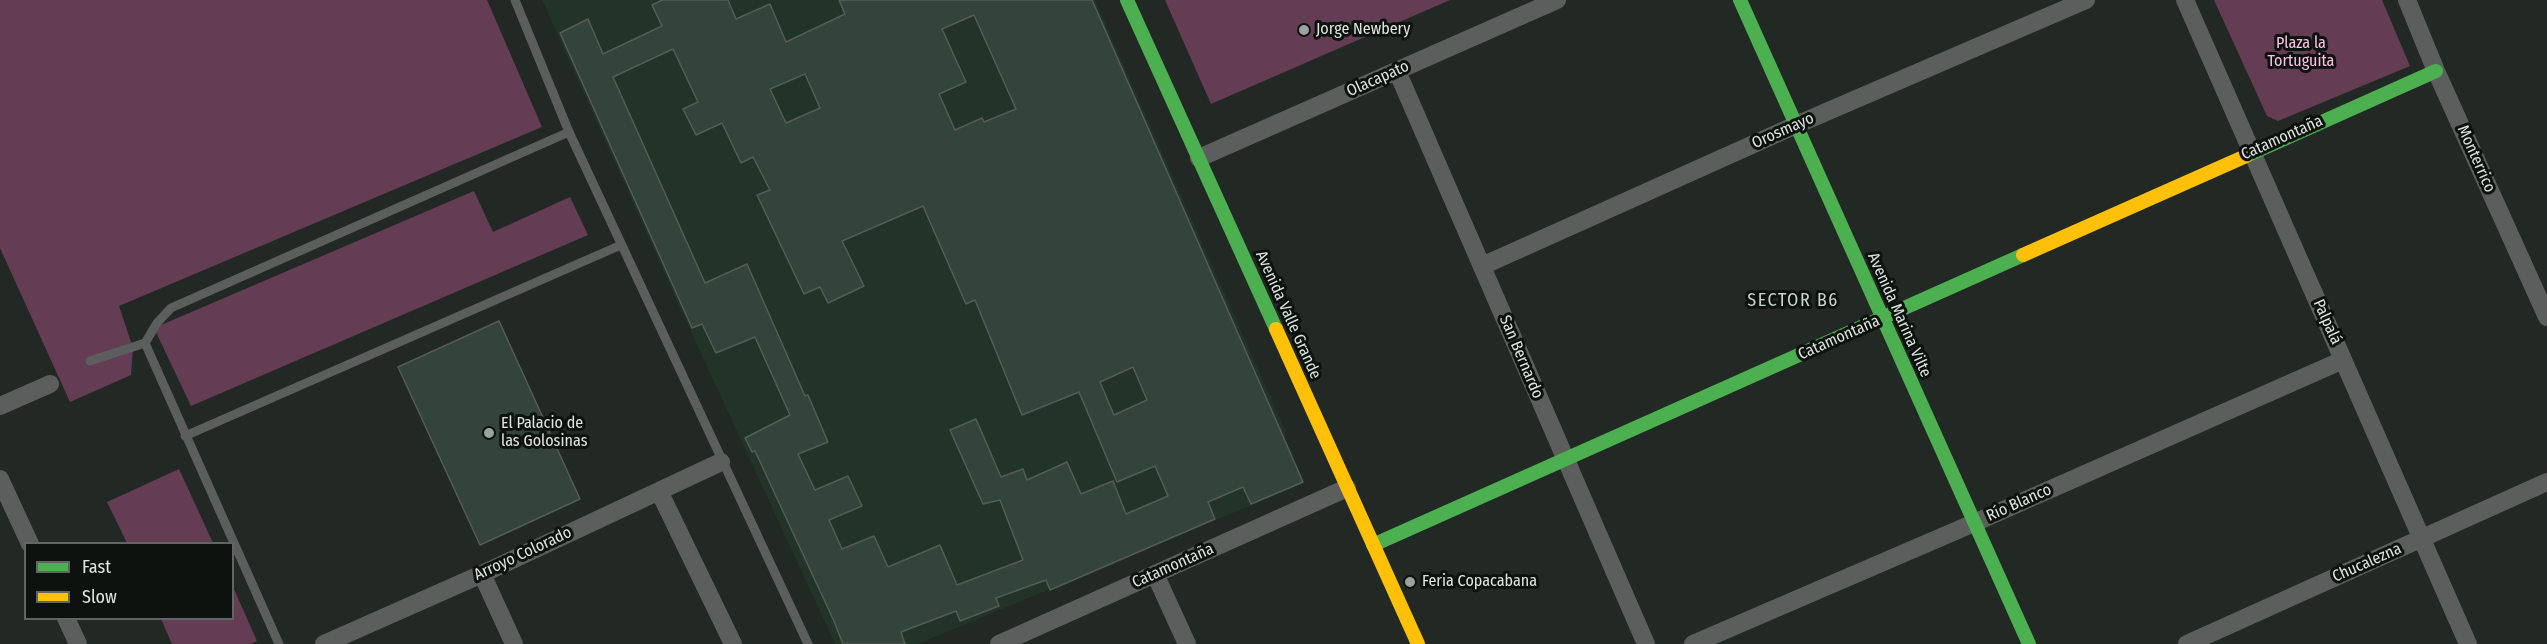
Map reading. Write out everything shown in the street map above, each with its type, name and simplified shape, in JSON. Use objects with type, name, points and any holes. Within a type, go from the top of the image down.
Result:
[{"type":"street","name":"Avenida Valle Grande","points":[[1127,0],[1418,644]]},
{"type":"street","name":"Olacapato","points":[[1199,158],[1557,0]]},
{"type":"street","name":"Avenida Marina Vilte","points":[[1740,0],[2029,644]]},
{"type":"street","name":"Orosmayo","points":[[1482,266],[1796,125],[2086,0]]},
{"type":"street","name":"Palpalá","points":[[2185,0],[2468,644]]},
{"type":"street","name":"Monterrico","points":[[2407,0],[2436,71],[2547,317]]},
{"type":"street","name":"San Bernardo","points":[[1396,71],[1646,644]]},
{"type":"street","name":"Catamontaña","points":[[1372,545],[2436,71]]},
{"type":"street","name":"Río Blanco","points":[[1693,644],[2343,360]]},
{"type":"street","points":[[0,406],[50,384]]},
{"type":"street","name":"Arroyo Colorado","points":[[324,644],[482,574],[721,462]]},
{"type":"street","points":[[0,479],[30,542]]},
{"type":"street","name":"Chucalezna","points":[[2187,644],[2547,482]]},
{"type":"street","name":"Catamontaña","points":[[999,644],[1347,488]]},
{"type":"street","points":[[659,491],[733,644]]},
{"type":"street","points":[[482,574],[514,644]]},
{"type":"street","points":[[1155,574],[1187,644]]},
{"type":"street","points":[[67,620],[78,644]]},
{"type":"lane","points":[[515,0],[569,132],[721,462],[808,644]]},
{"type":"lane","points":[[90,361],[145,344],[157,323],[171,308],[569,132]]},
{"type":"lane","points":[[185,436],[621,245]]},
{"type":"lane","points":[[145,344],[233,542]]},
{"type":"lane","points":[[234,544],[279,644]]},
{"type":"shaded area","points":[[542,0],[1095,0],[1285,430],[1285,438],[1305,483],[918,644],[835,644],[691,332]]},
{"type":"green space","points":[[0,0],[487,0],[542,127],[119,306],[133,348],[131,375],[70,402],[0,248]]},
{"type":"green space","points":[[1165,0],[1450,0],[1211,104]]},
{"type":"green space","name":"Plaza la Tortuguita","points":[[2214,0],[2382,0],[2410,66],[2278,121],[2267,116]]},
{"type":"green space","points":[[474,191],[493,232],[570,197],[588,235],[191,406],[154,328]]},
{"type":"green space","points":[[179,469],[213,542],[127,542],[107,502]]},
{"type":"green space","points":[[234,589],[257,641],[251,644],[172,644],[161,620],[234,620]]},
{"type":"building","points":[[662,0],[728,0],[736,19],[770,4],[786,42],[845,14],[839,0],[1092,0],[1303,482],[1251,504],[1243,487],[1208,502],[1215,519],[1050,590],[1046,580],[996,598],[999,606],[960,621],[956,611],[901,632],[905,644],[843,644],[755,451],[752,452],[745,438],[790,415],[755,337],[716,353],[702,324],[692,328],[560,33],[588,19],[603,54],[662,26],[652,5]],"holes":[[[974,15],[1016,109],[984,122],[982,118],[955,130],[939,94],[966,82],[942,29]],[[673,49],[698,102],[683,109],[696,135],[722,123],[741,163],[753,157],[770,190],[757,195],[804,294],[820,287],[828,303],[864,286],[842,241],[923,206],[966,304],[975,300],[1022,415],[1079,392],[1117,482],[1155,466],[1168,496],[1126,514],[1113,481],[1081,494],[1067,462],[1027,480],[1023,469],[1001,477],[976,419],[950,430],[983,504],[1000,500],[1023,560],[957,585],[940,545],[888,567],[874,536],[842,549],[829,520],[862,506],[848,476],[815,490],[798,454],[828,442],[808,395],[805,396],[747,264],[705,283],[613,77]],[[805,74],[820,108],[786,123],[770,89]],[[1133,367],[1147,400],[1114,415],[1100,382]]]},
{"type":"building","name":"El Palacio de las Golosinas","points":[[499,321],[580,499],[480,545],[398,367]]},
{"type":"traffic: fast","points":[[1127,0],[1276,329]]},
{"type":"traffic: fast","points":[[1740,0],[2029,644]]},
{"type":"traffic: fast","points":[[2246,156],[2436,71]]},
{"type":"traffic: fast","points":[[1373,545],[2023,255]]},
{"type":"traffic: slow","points":[[2023,255],[2246,156]]},
{"type":"traffic: slow","points":[[1276,329],[1418,644]]},
{"type":"place","name":"Jorge Newbery","points":[[1304,30]]},
{"type":"place","name":"El Palacio de las Golosinas","points":[[489,433]]},
{"type":"place","name":"Feria Copacabana","points":[[1410,582]]},
{"type":"district","name":"SECTOR B6","points":[[1793,301]]}]
